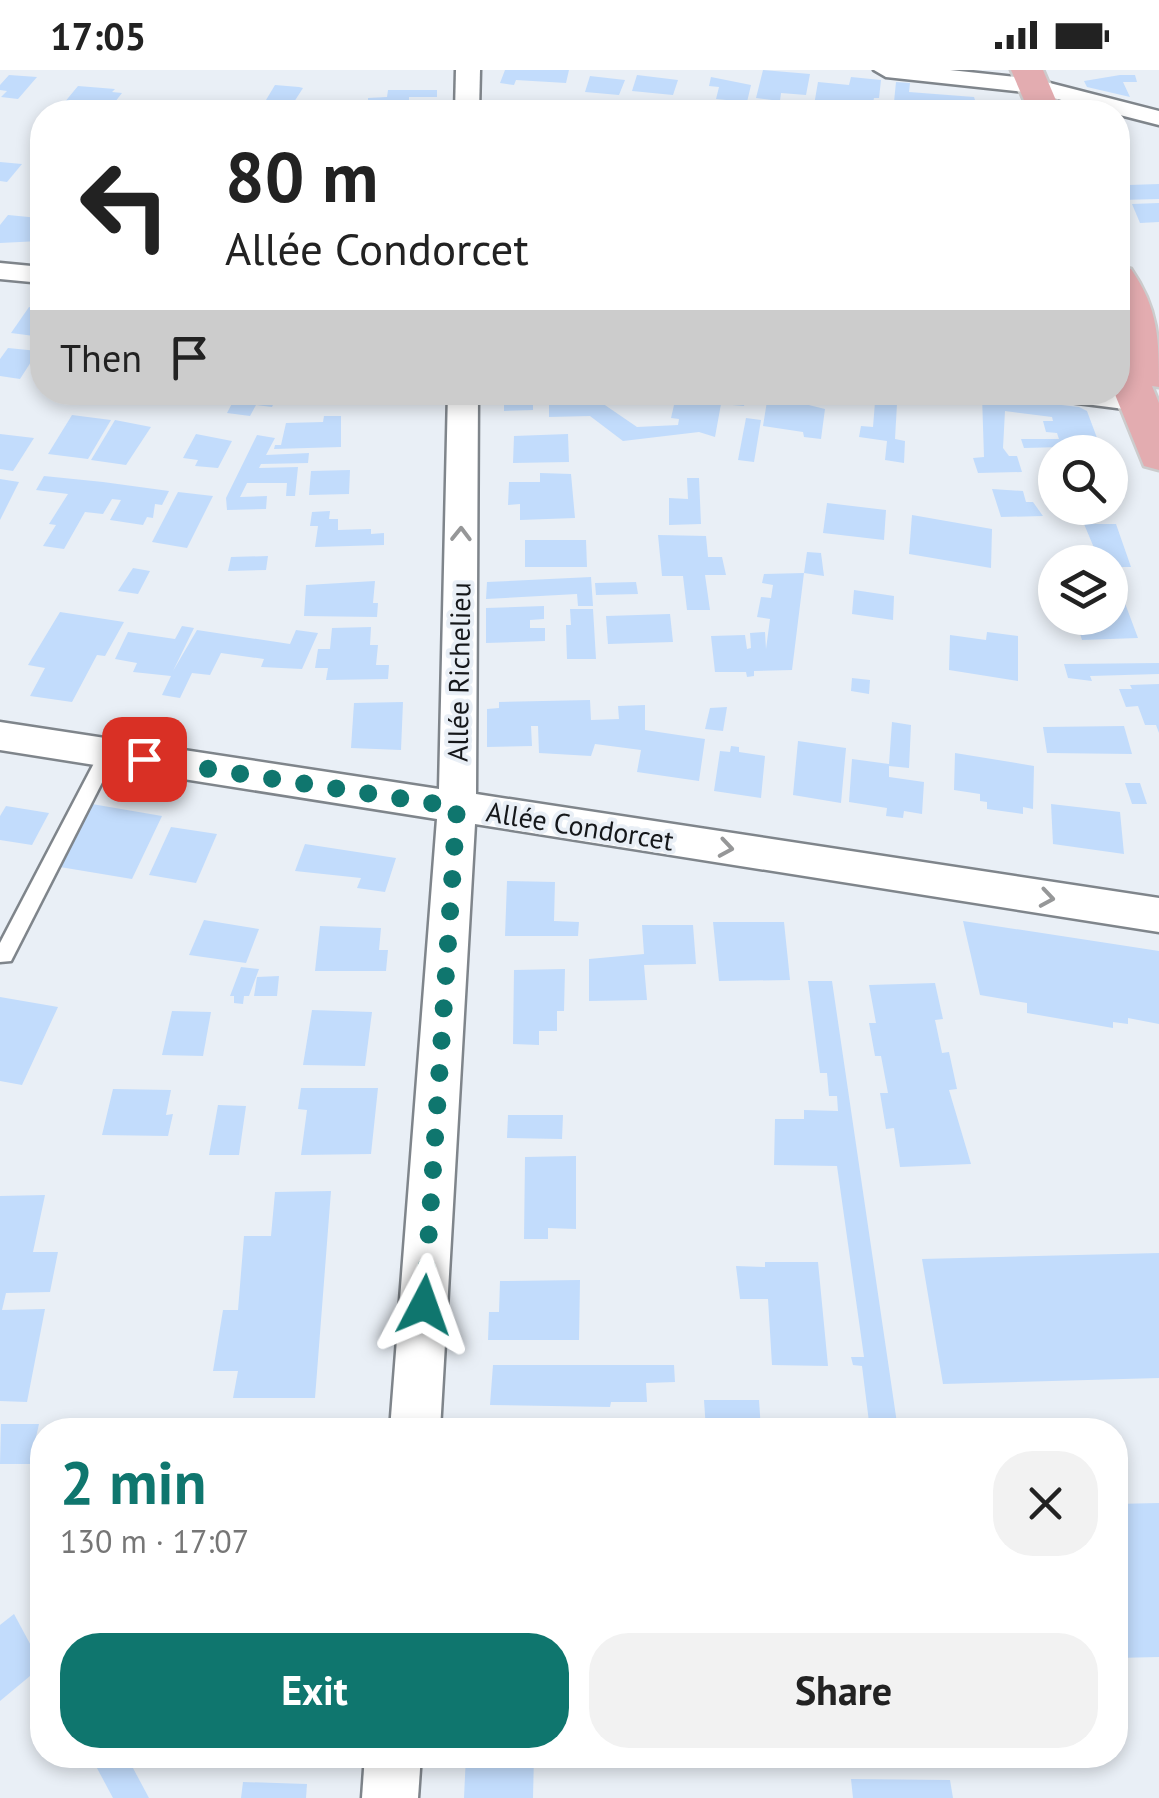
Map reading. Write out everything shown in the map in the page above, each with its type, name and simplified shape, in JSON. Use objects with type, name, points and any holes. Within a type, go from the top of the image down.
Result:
[{"type":"main road","points":[[1130,319],[1150,388],[1159,456]]},
{"type":"main road","points":[[1130,364],[1150,388]]},
{"type":"street","points":[[467,100],[468,70]]},
{"type":"street","points":[[886,70],[1073,100]]},
{"type":"street","points":[[1021,89],[1071,70]]},
{"type":"street","points":[[1130,112],[1159,118]]},
{"type":"street","points":[[0,270],[30,274]]},
{"type":"street","name":"Allée Richelieu","points":[[417,1418],[457,807],[463,405]]},
{"type":"street","name":"Allée Condorcet","points":[[0,736],[1159,915]]},
{"type":"street","points":[[390,1798],[392,1768]]},
{"type":"lane","points":[[4,955],[108,754]]},
{"type":"building","points":[[505,70],[569,70],[566,83],[516,80],[514,85],[500,83]]},
{"type":"building","points":[[763,70],[810,74],[806,95],[781,93],[780,100],[756,98]]},
{"type":"building","points":[[9,75],[37,77],[18,99],[1,97],[7,91],[0,90],[0,85]]},
{"type":"building","points":[[637,75],[678,80],[673,95],[632,91]]},
{"type":"building","points":[[1135,75],[1137,82],[1123,82],[1130,97],[1087,87],[1084,81]]},
{"type":"building","points":[[590,76],[625,80],[619,95],[585,92]]},
{"type":"building","points":[[711,77],[751,85],[747,100],[716,99],[719,87],[709,86]]},
{"type":"building","points":[[851,77],[881,80],[879,98],[815,100],[818,82],[849,85]]},
{"type":"building","points":[[896,82],[910,83],[909,92],[975,100],[894,100]]},
{"type":"building","points":[[275,85],[303,88],[295,100],[266,100]]},
{"type":"building","points":[[78,86],[122,93],[116,100],[66,100]]},
{"type":"building","points":[[388,90],[437,90],[437,97],[368,100],[387,97]]},
{"type":"building","points":[[0,162],[22,164],[7,182],[0,181]]},
{"type":"building","points":[[1159,184],[1159,199],[1130,200],[1130,185]]},
{"type":"building","points":[[1159,203],[1159,222],[1140,223],[1132,204]]},
{"type":"building","points":[[8,215],[30,217],[30,242],[0,243],[0,225]]},
{"type":"building","points":[[29,307],[30,307],[30,335],[11,333]]},
{"type":"building","points":[[8,348],[30,350],[30,363],[20,379],[0,376],[0,359]]},
{"type":"building","points":[[231,405],[256,405],[250,416],[227,413]]},
{"type":"building","points":[[504,405],[533,405],[533,410],[504,411]]},
{"type":"building","points":[[549,405],[605,405],[637,427],[678,425],[679,419],[671,418],[674,405],[721,405],[715,437],[699,432],[623,441],[590,416],[549,417]]},
{"type":"building","points":[[766,405],[825,409],[821,439],[763,426]]},
{"type":"building","points":[[875,405],[897,405],[895,439],[905,441],[904,463],[885,460],[887,441],[859,437],[861,426],[873,427]]},
{"type":"building","points":[[982,405],[1079,407],[1087,411],[1096,435],[1046,432],[1043,421],[1053,421],[1052,417],[1005,411],[1003,448],[1009,456],[1017,456],[1022,472],[978,473],[973,458],[984,457]]},
{"type":"building","points":[[72,415],[111,420],[88,459],[48,454]]},
{"type":"building","points":[[324,416],[341,416],[341,447],[274,449],[281,445],[286,423],[323,422]]},
{"type":"building","points":[[746,418],[761,420],[754,462],[738,460]]},
{"type":"building","points":[[115,420],[151,427],[126,465],[91,460]]},
{"type":"building","points":[[0,434],[34,438],[13,471],[0,469]]},
{"type":"building","points":[[196,434],[232,441],[218,468],[195,466],[198,460],[183,458]]},
{"type":"building","points":[[568,434],[569,462],[513,463],[514,436]]},
{"type":"building","points":[[257,435],[275,438],[266,455],[309,453],[308,463],[261,464],[259,468],[298,467],[295,496],[286,496],[287,483],[247,483],[240,497],[267,496],[266,509],[227,510],[226,498]]},
{"type":"building","points":[[1021,439],[1038,439],[1038,448],[1024,448]]},
{"type":"building","points":[[350,470],[349,494],[309,495],[311,471]]},
{"type":"building","points":[[540,473],[571,474],[575,518],[520,520],[520,504],[508,505],[509,482],[540,482]]},
{"type":"building","points":[[44,476],[169,491],[162,505],[155,504],[153,518],[147,517],[143,525],[110,520],[121,500],[112,499],[103,514],[85,512],[64,549],[43,546],[56,525],[49,524],[68,494],[36,490]]},
{"type":"building","points":[[687,478],[699,478],[701,524],[669,525],[669,498],[688,499]]},
{"type":"building","points":[[0,479],[19,482],[0,520]]},
{"type":"building","points":[[992,489],[1023,491],[1026,502],[1033,502],[1038,509],[1038,516],[1001,517]]},
{"type":"building","points":[[178,492],[213,496],[187,548],[152,542]]},
{"type":"building","points":[[827,503],[886,510],[884,540],[823,533]]},
{"type":"building","points":[[330,511],[329,519],[338,519],[338,530],[371,529],[371,534],[384,533],[384,545],[315,547],[318,526],[310,526],[312,512]]},
{"type":"building","points":[[912,515],[992,529],[991,568],[909,554]]},
{"type":"building","points":[[1084,525],[1116,525],[1123,545],[1093,545]]},
{"type":"building","points":[[658,535],[706,536],[708,557],[722,557],[726,575],[705,575],[710,610],[687,610],[683,576],[662,576]]},
{"type":"building","points":[[525,540],[586,540],[587,567],[525,567]]},
{"type":"building","points":[[807,552],[821,553],[824,576],[804,573]]},
{"type":"building","points":[[268,556],[266,570],[228,571],[231,557]]},
{"type":"building","points":[[133,568],[150,571],[138,594],[118,591]]},
{"type":"building","points":[[804,573],[792,670],[754,671],[754,676],[747,677],[746,672],[715,672],[711,636],[745,635],[747,649],[751,648],[750,633],[765,632],[766,649],[770,619],[757,617],[761,597],[771,598],[773,585],[762,583],[764,574]]},
{"type":"building","points":[[591,577],[593,606],[578,606],[577,594],[486,599],[487,582]]},
{"type":"building","points":[[375,581],[373,603],[378,603],[377,617],[304,616],[306,585]]},
{"type":"building","points":[[636,582],[638,594],[596,595],[595,583]]},
{"type":"building","points":[[854,590],[894,596],[893,620],[852,614]]},
{"type":"building","points":[[544,606],[544,619],[530,620],[530,628],[545,628],[545,641],[486,643],[486,608]]},
{"type":"building","points":[[570,609],[593,609],[596,659],[567,659],[566,625],[571,625]]},
{"type":"building","points":[[1128,611],[1138,638],[1082,640],[1080,635],[1128,635]]},
{"type":"building","points":[[60,612],[124,622],[105,656],[97,655],[72,702],[30,696],[45,668],[28,665]]},
{"type":"building","points":[[670,614],[673,642],[608,644],[606,616]]},
{"type":"building","points":[[182,626],[194,628],[173,671],[197,630],[290,644],[296,630],[318,633],[302,669],[261,667],[264,659],[221,653],[210,675],[192,673],[180,698],[162,695],[171,676],[133,672],[137,663],[115,659],[128,632],[175,639]]},
{"type":"building","points":[[371,627],[370,645],[378,645],[376,665],[389,665],[388,679],[326,680],[328,668],[315,668],[318,649],[330,649],[332,628]]},
{"type":"building","points":[[987,632],[1018,636],[1018,681],[949,670],[950,635],[986,640]]},
{"type":"building","points":[[1159,663],[1159,674],[1090,676],[1092,681],[1068,678],[1064,664]]},
{"type":"building","points":[[852,678],[870,680],[869,694],[851,691]]},
{"type":"building","points":[[1159,684],[1159,733],[1156,725],[1145,725],[1138,706],[1126,707],[1119,689]]},
{"type":"building","points":[[590,700],[591,720],[619,719],[618,706],[645,705],[645,730],[705,739],[699,781],[637,772],[641,750],[595,744],[591,756],[539,753],[538,726],[531,726],[532,746],[487,747],[487,709],[499,708],[499,702]]},
{"type":"building","points":[[403,702],[401,750],[351,748],[354,703]]},
{"type":"building","points":[[727,707],[723,731],[705,729],[710,708]]},
{"type":"building","points":[[892,722],[911,725],[909,768],[889,766],[889,777],[924,782],[922,814],[904,811],[903,818],[886,816],[887,808],[849,802],[852,759],[889,764]]},
{"type":"building","points":[[1124,726],[1132,754],[1047,753],[1043,727]]},
{"type":"building","points":[[798,741],[846,748],[841,803],[793,795]]},
{"type":"building","points":[[731,746],[739,747],[739,752],[765,756],[761,798],[714,791],[720,751],[730,752]]},
{"type":"building","points":[[955,753],[1034,766],[1033,809],[1023,807],[1023,814],[987,809],[980,794],[954,790]]},
{"type":"building","points":[[1125,783],[1140,783],[1147,804],[1132,804]]},
{"type":"building","points":[[92,804],[162,816],[132,879],[60,867]]},
{"type":"building","points":[[1051,804],[1120,812],[1124,854],[1053,844]]},
{"type":"building","points":[[6,806],[49,813],[32,845],[0,840],[0,816]]},
{"type":"building","points":[[171,827],[217,834],[196,883],[149,875]]},
{"type":"building","points":[[305,844],[396,858],[385,892],[357,888],[361,878],[295,871]]},
{"type":"building","points":[[507,881],[555,882],[554,921],[579,922],[578,936],[505,936]]},
{"type":"building","points":[[204,920],[259,929],[246,963],[189,955]]},
{"type":"building","points":[[963,921],[1159,951],[1159,1024],[1128,1018],[1128,1024],[1113,1022],[1113,1028],[1027,1013],[1027,1003],[980,995]]},
{"type":"building","points":[[713,922],[784,922],[790,980],[719,981]]},
{"type":"building","points":[[642,925],[693,925],[696,964],[644,965],[647,1000],[589,1001],[589,959],[644,954]]},
{"type":"building","points":[[320,926],[381,928],[379,950],[388,950],[386,971],[315,971]]},
{"type":"building","points":[[241,967],[259,969],[243,1004],[234,1003],[234,996],[230,996]]},
{"type":"building","points":[[565,969],[564,1011],[557,1011],[557,1031],[539,1031],[539,1045],[513,1044],[514,970]]},
{"type":"building","points":[[279,976],[277,996],[254,996],[257,977]]},
{"type":"building","points":[[808,981],[832,981],[896,1418],[868,1418],[862,1366],[853,1365],[851,1357],[864,1357],[837,1166],[774,1165],[775,1119],[804,1119],[804,1110],[838,1111],[837,1096],[829,1096],[827,1073],[820,1073]]},
{"type":"building","points":[[935,983],[943,1019],[935,1020],[942,1053],[949,1052],[957,1089],[949,1090],[971,1164],[900,1167],[894,1128],[886,1129],[880,1093],[888,1093],[869,1023],[876,1023],[869,985]]},
{"type":"building","points":[[0,997],[58,1007],[22,1085],[0,1081]]},
{"type":"building","points":[[312,1010],[372,1012],[365,1066],[303,1065]]},
{"type":"building","points":[[172,1011],[211,1012],[203,1056],[162,1055]]},
{"type":"building","points":[[301,1088],[378,1088],[371,1154],[301,1155],[307,1110],[298,1109]]},
{"type":"building","points":[[113,1089],[171,1090],[166,1115],[173,1114],[168,1136],[102,1135]]},
{"type":"building","points":[[218,1105],[246,1106],[239,1155],[209,1155]]},
{"type":"building","points":[[508,1115],[563,1115],[562,1139],[507,1138]]},
{"type":"building","points":[[576,1156],[576,1229],[548,1228],[548,1239],[524,1239],[525,1157]]},
{"type":"building","points":[[331,1191],[315,1398],[233,1398],[238,1371],[213,1371],[223,1310],[238,1310],[244,1236],[271,1236],[275,1192]]},
{"type":"building","points":[[45,1195],[33,1252],[58,1252],[50,1292],[6,1293],[2,1310],[45,1309],[27,1402],[0,1401],[0,1196]]},
{"type":"building","points":[[1159,1253],[1159,1378],[943,1384],[922,1259]]},
{"type":"building","points":[[765,1262],[818,1262],[828,1366],[772,1365],[768,1299],[740,1299],[736,1266],[765,1267]]},
{"type":"building","points":[[580,1280],[579,1340],[488,1340],[489,1312],[499,1312],[500,1281]]},
{"type":"building","points":[[493,1365],[674,1365],[675,1382],[646,1383],[647,1402],[611,1402],[610,1407],[490,1405]]},
{"type":"building","points":[[704,1400],[759,1400],[760,1418],[705,1418]]},
{"type":"building","points":[[1,1424],[30,1424],[30,1464],[0,1464]]},
{"type":"building","points":[[1159,1503],[1159,1657],[1128,1658],[1128,1504]]},
{"type":"building","points":[[14,1614],[30,1644],[30,1676],[0,1701],[0,1625]]},
{"type":"building","points":[[97,1768],[133,1768],[149,1798],[113,1798]]},
{"type":"building","points":[[465,1768],[534,1768],[533,1798],[464,1798]]},
{"type":"building","points":[[851,1779],[950,1780],[953,1798],[853,1798]]},
{"type":"building","points":[[243,1782],[307,1784],[306,1798],[241,1798]]},
{"type":"route","points":[[144,759],[457,807],[424,1305]]}]
